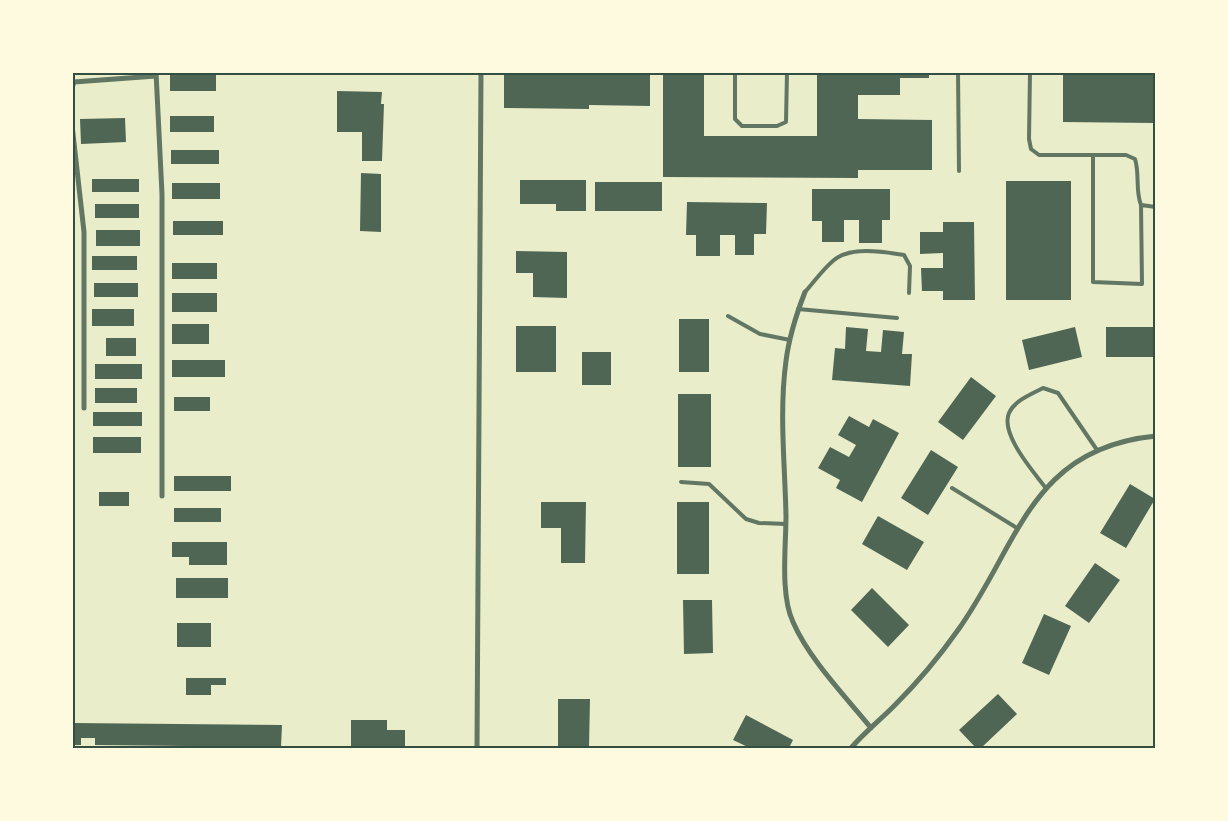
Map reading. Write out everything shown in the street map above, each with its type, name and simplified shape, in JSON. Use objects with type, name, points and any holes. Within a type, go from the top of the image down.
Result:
[{"type":"street","points":[[477,748],[481,72]]},
{"type":"street","points":[[72,88],[74,82],[156,74],[162,194],[162,496]]},
{"type":"street","points":[[72,125],[84,232],[84,408]]},
{"type":"street","points":[[805,292],[798,309],[790,340],[784,391],[787,597],[792,622],[808,648],[871,728]]},
{"type":"street","points":[[851,748],[920,677],[958,630],[1028,508],[1045,487],[1097,450],[1137,438],[1156,436]]},
{"type":"lane","points":[[735,72],[735,119],[742,126],[777,126],[786,122],[787,72]]},
{"type":"lane","points":[[958,72],[959,171]]},
{"type":"lane","points":[[1030,72],[1029,139],[1032,150],[1039,155],[1093,155],[1126,155],[1136,159],[1138,168],[1138,196],[1141,205],[1142,284],[1093,282],[1093,155]]},
{"type":"lane","points":[[1141,205],[1156,208]]},
{"type":"lane","points":[[805,292],[835,259],[852,252],[887,252],[904,255],[910,266],[909,293]]},
{"type":"lane","points":[[798,309],[898,318]]},
{"type":"lane","points":[[728,316],[760,334],[790,340]]},
{"type":"lane","points":[[1045,487],[1024,461],[1008,429],[1009,413],[1020,400],[1043,388],[1058,393],[1097,450]]},
{"type":"lane","points":[[681,482],[708,484],[746,519],[759,523],[786,524]]},
{"type":"lane","points":[[952,488],[1017,528]]},
{"type":"building","points":[[170,72],[216,72],[216,91],[170,91]]},
{"type":"building","points":[[504,72],[650,72],[650,106],[589,105],[589,109],[504,108]]},
{"type":"building","points":[[663,72],[704,72],[704,136],[817,136],[817,72],[929,72],[929,78],[900,78],[900,95],[858,95],[858,119],[932,120],[932,170],[858,170],[858,178],[663,177]]},
{"type":"building","points":[[1063,72],[1153,72],[1153,123],[1063,122]]},
{"type":"building","points":[[337,91],[382,92],[381,104],[384,104],[382,161],[362,161],[362,132],[337,132]]},
{"type":"building","points":[[170,116],[214,116],[214,132],[170,132]]},
{"type":"building","points":[[125,118],[126,142],[81,144],[80,119]]},
{"type":"building","points":[[171,150],[219,150],[219,164],[171,164]]},
{"type":"building","points":[[361,173],[381,174],[381,232],[360,231]]},
{"type":"building","points":[[92,179],[139,179],[139,192],[92,192]]},
{"type":"building","points":[[520,180],[586,180],[586,211],[556,211],[556,204],[520,204]]},
{"type":"building","points":[[1006,181],[1071,181],[1071,300],[1006,300]]},
{"type":"building","points":[[595,182],[662,182],[662,211],[595,211]]},
{"type":"building","points":[[172,183],[220,183],[220,199],[172,199]]},
{"type":"building","points":[[812,189],[890,189],[890,220],[882,220],[882,243],[859,243],[859,220],[844,220],[844,242],[822,242],[822,221],[812,221]]},
{"type":"building","points":[[687,202],[767,203],[766,234],[754,234],[754,255],[735,255],[735,235],[720,235],[720,256],[696,256],[696,235],[686,235]]},
{"type":"building","points":[[95,204],[139,204],[139,218],[95,218]]},
{"type":"building","points":[[173,221],[223,221],[223,235],[173,235]]},
{"type":"building","points":[[943,222],[974,222],[975,300],[943,300],[943,291],[922,291],[921,268],[943,268],[943,253],[920,254],[920,232],[943,232]]},
{"type":"building","points":[[96,230],[140,230],[140,246],[96,246]]},
{"type":"building","points":[[516,251],[567,252],[567,298],[533,297],[533,273],[516,273]]},
{"type":"building","points":[[92,256],[137,256],[137,270],[92,270]]},
{"type":"building","points":[[172,263],[217,263],[217,279],[172,279]]},
{"type":"building","points":[[94,283],[138,283],[138,297],[94,297]]},
{"type":"building","points":[[172,293],[217,293],[217,312],[172,312]]},
{"type":"building","points":[[92,309],[134,309],[134,326],[92,326]]},
{"type":"building","points":[[679,319],[709,319],[709,372],[679,372]]},
{"type":"building","points":[[172,324],[209,324],[209,344],[172,344]]},
{"type":"building","points":[[516,326],[556,326],[556,372],[516,372]]},
{"type":"building","points":[[846,327],[868,329],[866,351],[881,352],[883,330],[904,332],[902,354],[912,354],[910,386],[832,380],[835,348],[845,349]]},
{"type":"building","points":[[1075,327],[1082,357],[1029,370],[1022,340]]},
{"type":"building","points":[[1106,327],[1156,327],[1156,357],[1106,357]]},
{"type":"building","points":[[106,338],[136,338],[136,356],[106,356]]},
{"type":"building","points":[[582,352],[611,352],[611,385],[582,385]]},
{"type":"building","points":[[172,360],[225,360],[225,377],[172,377]]},
{"type":"building","points":[[95,364],[142,364],[142,379],[95,379]]},
{"type":"building","points":[[971,377],[996,396],[963,440],[938,422]]},
{"type":"building","points":[[95,388],[137,388],[137,403],[95,403]]},
{"type":"building","points":[[678,394],[711,394],[711,467],[678,467]]},
{"type":"building","points":[[174,397],[210,397],[210,411],[174,411]]},
{"type":"building","points":[[93,412],[142,412],[142,426],[93,426]]},
{"type":"building","points":[[849,416],[869,427],[873,419],[899,433],[862,502],[836,488],[840,480],[818,468],[830,447],[849,457],[856,445],[838,435]]},
{"type":"building","points":[[93,437],[141,437],[141,453],[93,453]]},
{"type":"building","points":[[931,450],[958,467],[928,515],[901,498]]},
{"type":"building","points":[[174,476],[231,476],[231,491],[174,491]]},
{"type":"building","points":[[1130,484],[1155,499],[1126,548],[1100,533]]},
{"type":"building","points":[[99,492],[129,492],[129,506],[99,506]]},
{"type":"building","points":[[541,502],[586,502],[585,563],[561,563],[561,528],[541,528]]},
{"type":"building","points":[[677,502],[709,502],[709,574],[677,574]]},
{"type":"building","points":[[174,508],[221,508],[221,522],[174,522]]},
{"type":"building","points":[[878,516],[924,542],[907,570],[862,544]]},
{"type":"building","points":[[172,542],[227,542],[227,565],[189,565],[189,557],[172,557]]},
{"type":"building","points":[[1095,563],[1120,580],[1089,623],[1065,606]]},
{"type":"building","points":[[176,578],[228,578],[228,598],[176,598]]},
{"type":"building","points":[[872,588],[909,625],[888,647],[851,610]]},
{"type":"building","points":[[683,600],[712,600],[713,653],[684,654]]},
{"type":"building","points":[[1044,614],[1071,626],[1049,675],[1022,663]]},
{"type":"building","points":[[177,623],[211,623],[211,647],[177,647]]},
{"type":"building","points":[[186,678],[226,678],[226,685],[211,685],[211,695],[186,695]]},
{"type":"building","points":[[998,694],[1017,714],[981,748],[976,748],[959,730]]},
{"type":"building","points":[[558,699],[590,699],[589,748],[558,748]]},
{"type":"building","points":[[746,715],[793,740],[789,748],[750,748],[733,740]]},
{"type":"building","points":[[351,720],[387,720],[387,730],[405,730],[405,748],[351,747]]},
{"type":"building","points":[[72,723],[282,725],[281,747],[95,745],[95,738],[81,738],[81,745],[72,745]]}]
